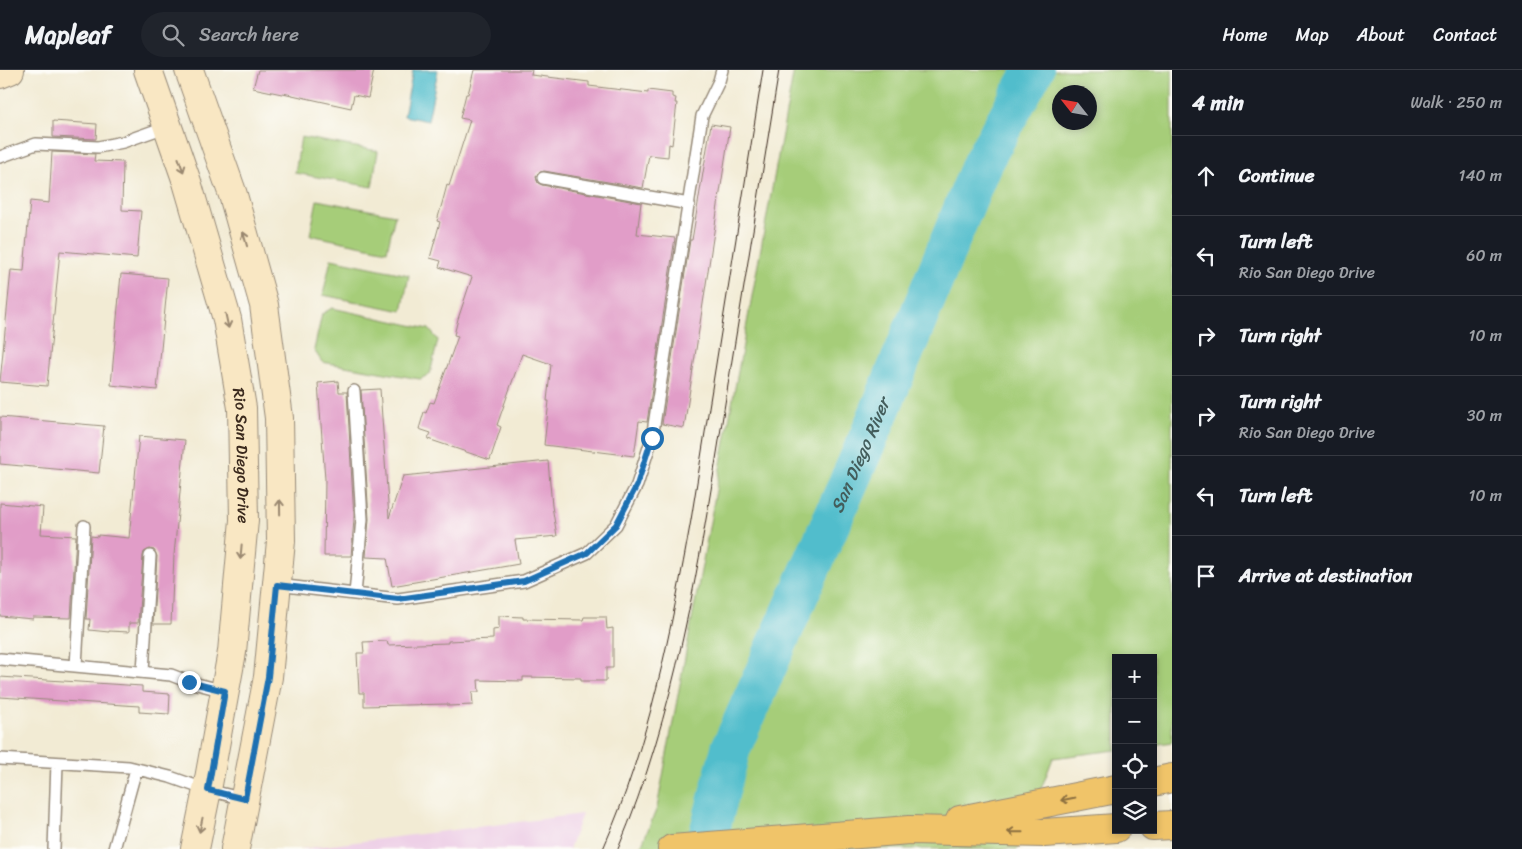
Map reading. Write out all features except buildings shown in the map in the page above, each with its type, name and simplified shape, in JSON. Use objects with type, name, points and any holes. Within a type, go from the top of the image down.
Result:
[{"type":"highway","points":[[1157,781],[1172,778]]},
{"type":"highway","points":[[909,830],[1112,790]]},
{"type":"highway","points":[[1157,826],[1172,825]]},
{"type":"highway","points":[[672,849],[909,830],[1044,833],[1112,828]]},
{"type":"main road","points":[[0,74],[10,70]]},
{"type":"main road","name":"Rio San Diego Drive","points":[[148,70],[187,182],[226,319],[242,408],[244,520],[232,652],[208,790],[195,849]]},
{"type":"main road","points":[[189,70],[233,195],[264,305],[278,418],[281,541],[268,677],[235,849]]},
{"type":"lane","points":[[277,585],[398,599],[524,581],[587,553],[616,525],[637,485],[652,438],[702,116],[719,81],[722,70]]},
{"type":"lane","points":[[0,157],[36,144],[98,147],[123,142],[168,126]]},
{"type":"lane","points":[[543,178],[689,204]]},
{"type":"lane","points":[[354,391],[362,519],[355,594]]},
{"type":"lane","points":[[76,666],[84,526]]},
{"type":"lane","points":[[143,672],[150,556]]},
{"type":"lane","points":[[0,659],[171,675],[189,682],[225,691]]},
{"type":"lane","points":[[0,759],[129,767],[245,799]]},
{"type":"lane","points":[[54,849],[57,763]]},
{"type":"lane","points":[[114,849],[136,769]]},
{"type":"shaded area","points":[[582,814],[569,849],[299,849]]},
{"type":"green space","points":[[794,70],[1172,70],[1172,742],[1157,744],[1157,654],[1112,654],[1112,751],[1053,758],[1018,849],[640,849],[657,808]]},
{"type":"green space","points":[[301,137],[378,151],[372,187],[295,173]]},
{"type":"green space","points":[[317,200],[395,215],[387,251],[310,235]]},
{"type":"green space","points":[[331,259],[409,275],[402,311],[323,295]]},
{"type":"green space","points":[[332,308],[429,329],[438,340],[430,374],[420,379],[322,362],[314,350],[322,314]]},
{"type":"water","points":[[413,70],[438,70],[428,121],[404,116]]},
{"type":"waterway","name":"San Diego River","points":[[705,849],[731,748],[871,432],[982,163],[1034,70]]},
{"type":"tram line","points":[[603,849],[619,810],[646,728],[675,604],[691,520],[763,70]]},
{"type":"tram line","points":[[618,849],[638,798],[655,746],[683,639],[704,530],[779,70]]},
{"type":"route","points":[[189,682],[225,691],[208,790],[245,799],[268,677],[277,585],[398,599],[524,581],[587,553],[616,525],[637,485],[652,438]]}]
